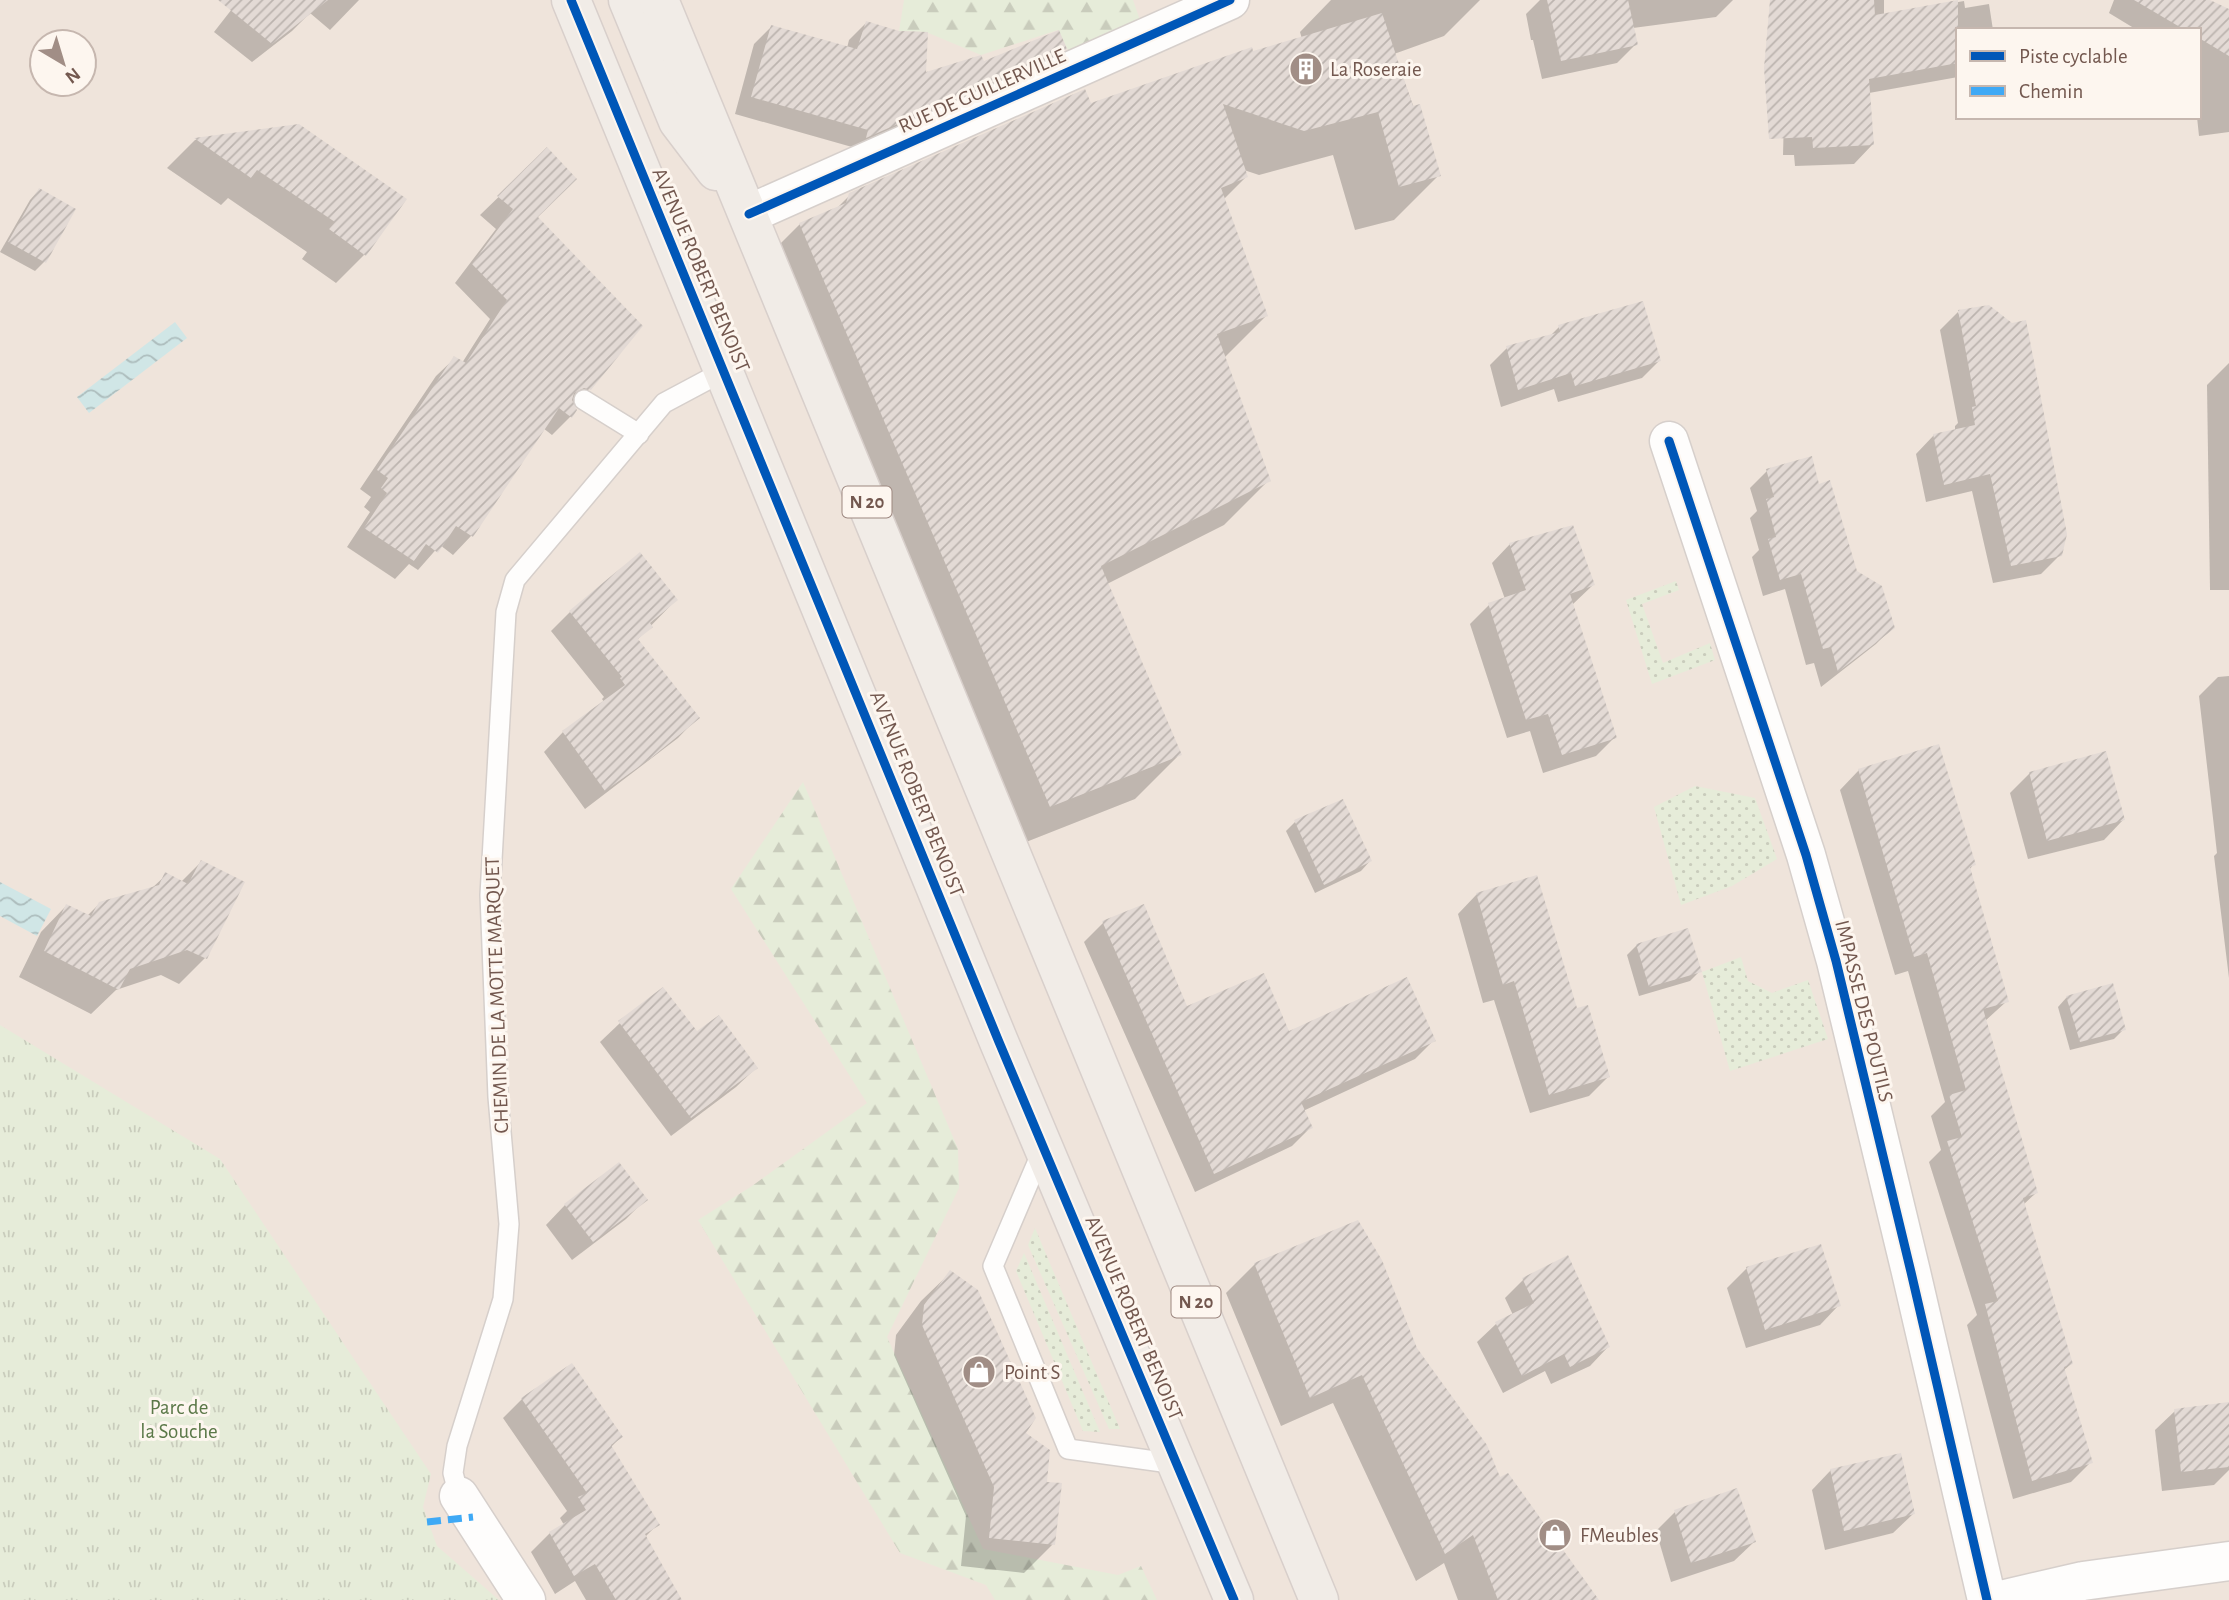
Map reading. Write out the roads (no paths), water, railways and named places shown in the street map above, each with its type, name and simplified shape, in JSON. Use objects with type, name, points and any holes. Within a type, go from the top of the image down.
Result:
[{"type":"main road","points":[[540,0],[600,69]]},
{"type":"main road","name":"AVENUE ROBERT BENOIST","points":[[571,0],[1044,1148],[1234,1600]]},
{"type":"main road","points":[[628,0],[678,121],[749,214]]},
{"type":"main road","name":"N 20","points":[[659,0],[1319,1600]]},
{"type":"street","name":"RUE DE GUILLERVILLE","points":[[749,214],[1230,0]]},
{"type":"street","name":"IMPASSE DES POUTILS","points":[[1669,441],[1806,855],[1836,961],[1987,1600]]},
{"type":"street","name":"CHEMIN DE LA MOTTE MARQUET","points":[[459,1496],[526,1600]]},
{"type":"street","points":[[2001,1600],[2083,1581],[2229,1561]]},
{"type":"lane","name":"CHEMIN DE LA MOTTE MARQUET","points":[[459,1496],[453,1474],[457,1446],[503,1299],[509,1224],[498,1097],[490,895],[506,611],[515,580],[664,403],[724,371]]},
{"type":"lane","points":[[584,400],[639,434]]},
{"type":"lane","points":[[1044,1148],[993,1266],[1068,1449],[1177,1464]]},
{"type":"water","points":[[175,322],[187,338],[89,413],[77,397]]},
{"type":"water","points":[[0,882],[51,909],[37,936],[0,916]]},
{"type":"place","name":"La Roseraie","points":[[1306,69]]},
{"type":"place","name":"Point S","points":[[979,1372]]},
{"type":"place","name":"FMeubles","points":[[1555,1535]]},
{"type":"park label","name":"Parc de la Souche","points":[[179,1419]]}]
